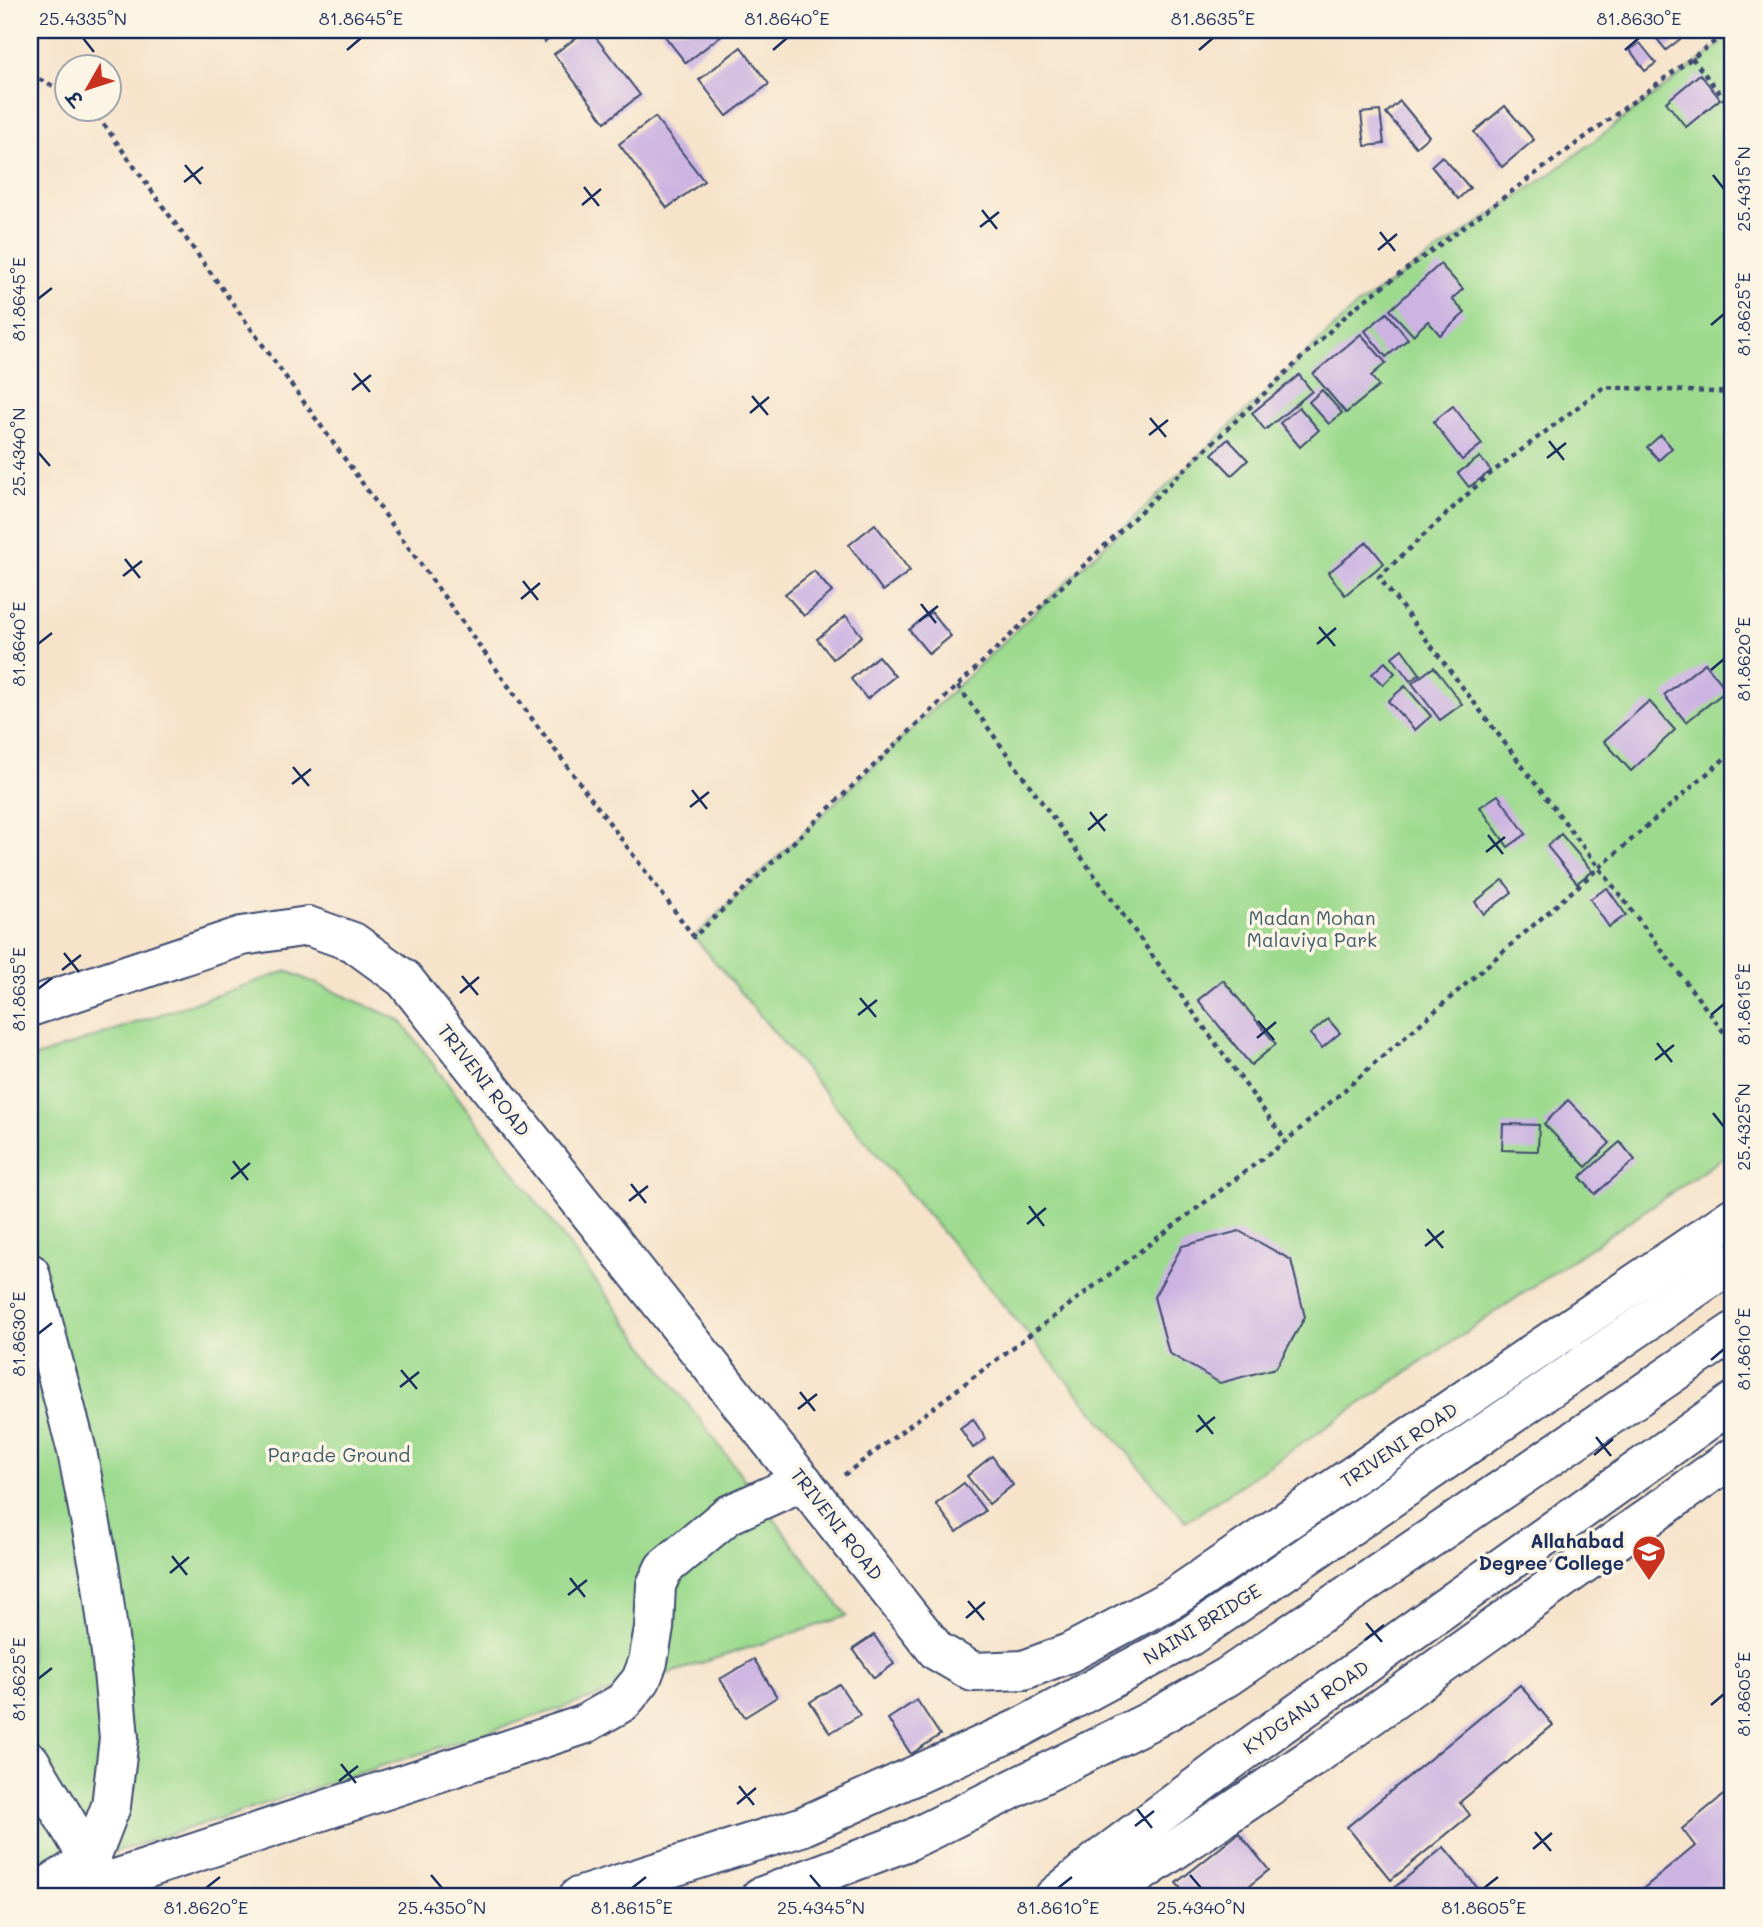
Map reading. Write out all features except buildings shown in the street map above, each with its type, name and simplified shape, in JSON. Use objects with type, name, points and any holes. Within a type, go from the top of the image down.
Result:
[{"type":"main road","name":"TRIVENI ROAD","points":[[30,1007],[242,936],[308,926],[353,942],[404,979],[937,1651],[973,1672],[1024,1670],[1069,1653],[1173,1598],[1733,1217]]},
{"type":"main road","name":"NAINI BRIDGE","points":[[578,1897],[801,1827],[1020,1728],[1189,1637],[1733,1262]]},
{"type":"main road","points":[[30,1273],[77,1451],[100,1571],[112,1660],[119,1738],[101,1880]]},
{"type":"main road","points":[[760,1897],[908,1841],[1154,1719],[1227,1677],[1733,1332]]},
{"type":"main road","name":"KYDGANJ ROAD","points":[[1124,1881],[1236,1757],[1733,1402]]},
{"type":"main road","name":"KYDGANJ ROAD","points":[[1054,1897],[1124,1881],[1320,1753],[1733,1457]]},
{"type":"main road","points":[[30,1890],[101,1880],[583,1726],[623,1702],[641,1680],[648,1662],[654,1629],[656,1585],[664,1568],[728,1515],[809,1489]]},
{"type":"main road","points":[[30,1761],[101,1880]]},
{"type":"path","points":[[102,122],[530,716],[694,937],[1354,308],[1730,30]]},
{"type":"path","points":[[1692,58],[1733,110]]},
{"type":"path","points":[[30,75],[52,85]]},
{"type":"path","points":[[1733,393],[1604,387],[1486,477],[1378,577],[1726,1035],[1733,1029]]},
{"type":"path","points":[[958,685],[1286,1141]]},
{"type":"path","points":[[809,1489],[1286,1141],[1733,751]]},
{"type":"green space","name":"Madan Mohan Malaviya Park","points":[[1733,35],[1733,1151],[1186,1522],[694,937],[1354,308],[1552,173]]},
{"type":"green space","name":"Parade Ground","points":[[287,971],[400,1020],[847,1616],[90,1860],[30,1883],[30,1059]]},
{"type":"place","name":"Allahabad Degree College","points":[[1649,1582]]}]
